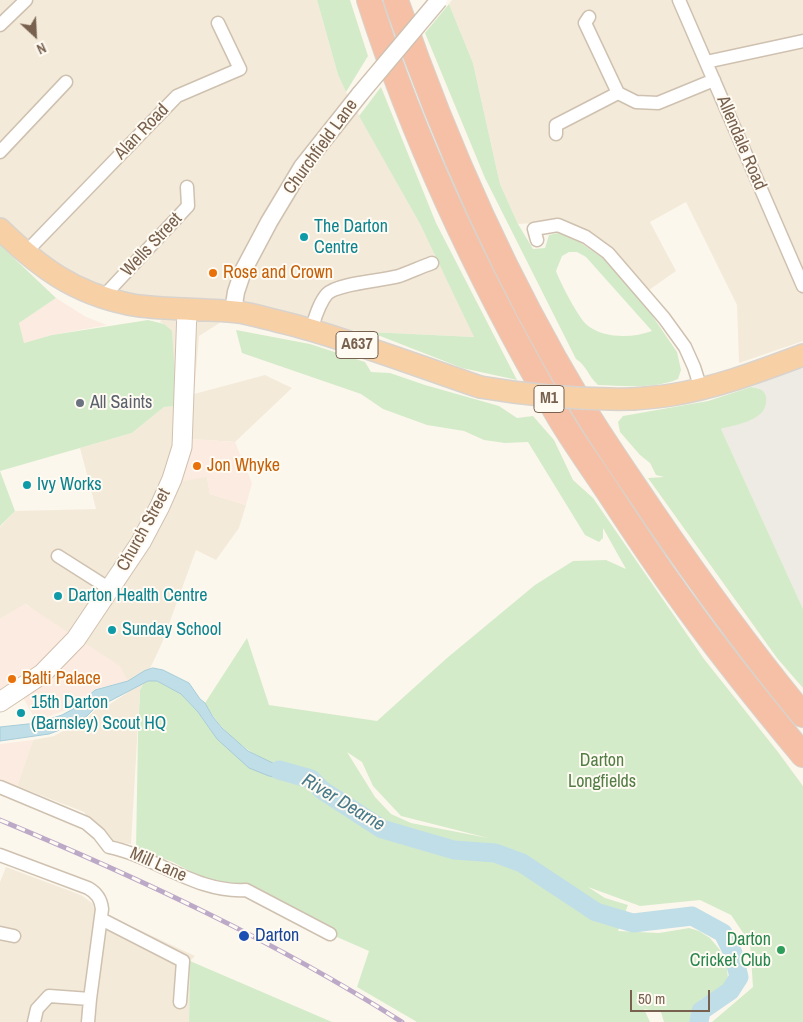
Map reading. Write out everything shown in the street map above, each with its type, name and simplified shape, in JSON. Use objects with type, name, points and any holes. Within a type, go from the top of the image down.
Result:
[{"type":"highway","name":"M1","points":[[369,0],[411,118],[464,239],[496,302],[558,414],[653,560],[749,690],[803,756]]},
{"type":"highway","name":"M1","points":[[396,0],[440,122],[480,212],[514,284],[581,404],[635,487],[714,601],[803,715]]},
{"type":"highway","name":"A637","points":[[0,229],[25,253],[59,277],[82,290],[102,298],[129,305],[187,310],[233,311],[311,330],[480,387],[528,396],[633,399],[672,395],[754,373],[803,355]]},
{"type":"main road","name":"Church Street","points":[[0,702],[42,674],[76,639],[141,542],[160,506],[172,479],[182,447],[187,310]]},
{"type":"street","points":[[0,26],[26,0]]},
{"type":"street","name":"Churchfield Lane","points":[[233,311],[236,292],[243,271],[269,222],[302,167],[439,0]]},
{"type":"street","name":"Allendale Road","points":[[679,0],[803,286]]},
{"type":"street","points":[[589,17],[586,23],[618,93],[636,102],[658,103],[714,80]]},
{"type":"street","name":"Alan Road","points":[[25,253],[177,96],[240,69],[218,24]]},
{"type":"street","points":[[706,62],[803,41]]},
{"type":"street","points":[[0,152],[66,82]]},
{"type":"street","points":[[556,134],[556,125],[618,93]]},
{"type":"street","name":"Wells Street","points":[[102,298],[188,206],[186,187]]},
{"type":"street","points":[[537,240],[534,229],[558,225],[586,237],[608,253],[664,318],[684,347],[694,367],[700,389]]},
{"type":"street","points":[[311,330],[318,309],[333,290],[342,286],[400,275],[432,263]]},
{"type":"street","points":[[58,556],[110,590]]},
{"type":"street","name":"Mill Lane","points":[[0,787],[86,823],[99,834],[109,847],[125,850],[149,859],[190,880],[220,889],[246,890],[324,933]]},
{"type":"street","points":[[0,855],[88,888],[94,892],[101,903],[101,919],[88,1022]]},
{"type":"street","points":[[101,919],[183,961],[180,1002]]},
{"type":"street","points":[[0,933],[14,936]]},
{"type":"street","points":[[34,1022],[37,1009],[49,996],[90,999]]},
{"type":"shaded area","points":[[0,0],[317,0],[338,75],[420,224],[475,337],[370,332],[225,317],[218,324],[199,336],[194,394],[265,375],[292,388],[235,442],[189,439],[207,477],[210,494],[246,505],[239,528],[216,560],[196,550],[162,643],[140,690],[131,844],[111,842],[92,824],[84,812],[17,786],[33,740],[54,736],[87,718],[100,705],[110,704],[130,691],[128,681],[26,604],[0,619],[0,527],[15,511],[96,509],[80,448],[132,433],[164,407],[176,406],[164,324],[160,322],[167,309],[102,298],[0,221]]},
{"type":"shaded area","points":[[452,0],[803,0],[803,341],[739,363],[737,305],[686,202],[650,222],[676,271],[649,290],[611,249],[589,231],[565,221],[518,224],[500,184],[473,63],[449,4]]},
{"type":"shaded area","points":[[56,298],[86,317],[107,325],[52,335],[24,343],[19,323]]},
{"type":"shaded area","points":[[803,366],[803,609],[721,429],[752,420],[759,388],[751,387]]},
{"type":"shaded area","points":[[189,439],[235,442],[252,483],[246,505],[210,494],[207,477],[177,482]]},
{"type":"shaded area","points":[[25,604],[120,666],[128,681],[95,689],[69,709],[36,721],[18,688],[0,702],[0,619]]},
{"type":"shaded area","points":[[33,740],[17,786],[0,779],[0,744]]},
{"type":"shaded area","points":[[6,867],[81,895],[110,916],[195,956],[190,961],[189,1022],[0,1022],[0,882]]},
{"type":"green space","points":[[317,0],[350,0],[368,56],[346,92],[338,75]]},
{"type":"green space","points":[[449,4],[473,63],[500,184],[518,224],[533,249],[545,248],[549,235],[558,233],[581,243],[604,259],[647,308],[677,352],[681,370],[678,379],[649,386],[598,385],[576,359],[485,178],[425,33]],"holes":[[[569,252],[577,252],[586,257],[652,331],[628,336],[610,335],[594,330],[583,321],[556,271],[562,256]]]},
{"type":"green space","points":[[381,87],[436,223],[517,380],[462,368],[370,332],[474,337],[420,224],[359,116]]},
{"type":"green space","points":[[0,245],[56,298],[19,323],[24,343],[52,335],[148,320],[164,324],[172,331],[177,406],[164,407],[132,433],[0,471]]},
{"type":"green space","name":"Darton Longfields","points":[[236,330],[310,344],[365,362],[371,372],[390,373],[499,406],[517,418],[533,416],[554,440],[573,480],[593,498],[704,659],[803,786],[803,1022],[712,1022],[753,987],[750,943],[731,915],[700,900],[640,906],[588,887],[605,898],[628,905],[618,931],[659,933],[689,928],[699,931],[710,938],[720,950],[727,965],[728,980],[718,990],[700,1000],[708,1022],[664,1022],[661,1012],[644,1009],[650,1022],[417,1022],[357,987],[369,951],[330,934],[246,890],[212,883],[173,862],[136,849],[140,690],[143,684],[148,681],[157,681],[181,694],[198,712],[217,739],[269,776],[302,781],[301,774],[272,763],[234,739],[223,728],[205,703],[247,638],[269,705],[377,721],[447,658],[535,585],[573,561],[606,560],[626,569],[603,528],[603,538],[599,542],[585,535],[528,442],[505,443],[484,440],[464,431],[427,425],[383,409],[361,394],[242,353]],"holes":[[[347,752],[362,762],[373,786],[401,816],[488,838],[411,823],[391,814],[375,797]]]},
{"type":"green space","points":[[751,387],[760,389],[765,394],[766,405],[762,411],[751,420],[721,429],[803,609],[803,688],[777,658],[648,478],[664,477],[656,475],[650,463],[640,455],[620,432],[618,422],[623,416],[708,401]]},
{"type":"green space","points":[[0,471],[15,511],[0,526]]},
{"type":"green space","points":[[190,961],[332,1022],[189,1022]]},
{"type":"water","points":[[153,668],[163,670],[189,683],[222,728],[248,751],[285,769],[302,774],[302,782],[269,776],[249,768],[217,739],[198,712],[181,694],[157,681],[148,681],[110,701],[100,703],[87,716],[65,728],[49,734],[0,741],[0,727],[37,723],[62,715],[73,709],[95,690],[128,681]]},
{"type":"waterway","name":"River Dearne","points":[[279,770],[311,779],[322,790],[382,829],[454,850],[495,853],[522,863],[596,912],[633,923],[692,916],[723,933],[733,953],[739,977],[730,991],[701,1011],[699,1022]]},
{"type":"railway","points":[[0,820],[206,912],[305,964],[402,1022]]},
{"type":"place","name":"The Darton Centre","points":[[304,237]]},
{"type":"place","name":"Rose and Crown","points":[[213,273]]},
{"type":"place","name":"All Saints","points":[[80,403]]},
{"type":"place","name":"Jon Whyke","points":[[197,466]]},
{"type":"place","name":"Ivy Works","points":[[27,485]]},
{"type":"place","name":"Darton Health Centre","points":[[58,596]]},
{"type":"place","name":"Sunday School","points":[[112,630]]},
{"type":"place","name":"Balti Palace","points":[[12,679]]},
{"type":"place","name":"15th Darton (Barnsley) Scout HQ","points":[[21,713]]},
{"type":"place","name":"Darton","points":[[244,936]]},
{"type":"place","name":"Darton Cricket Club","points":[[781,950]]}]
